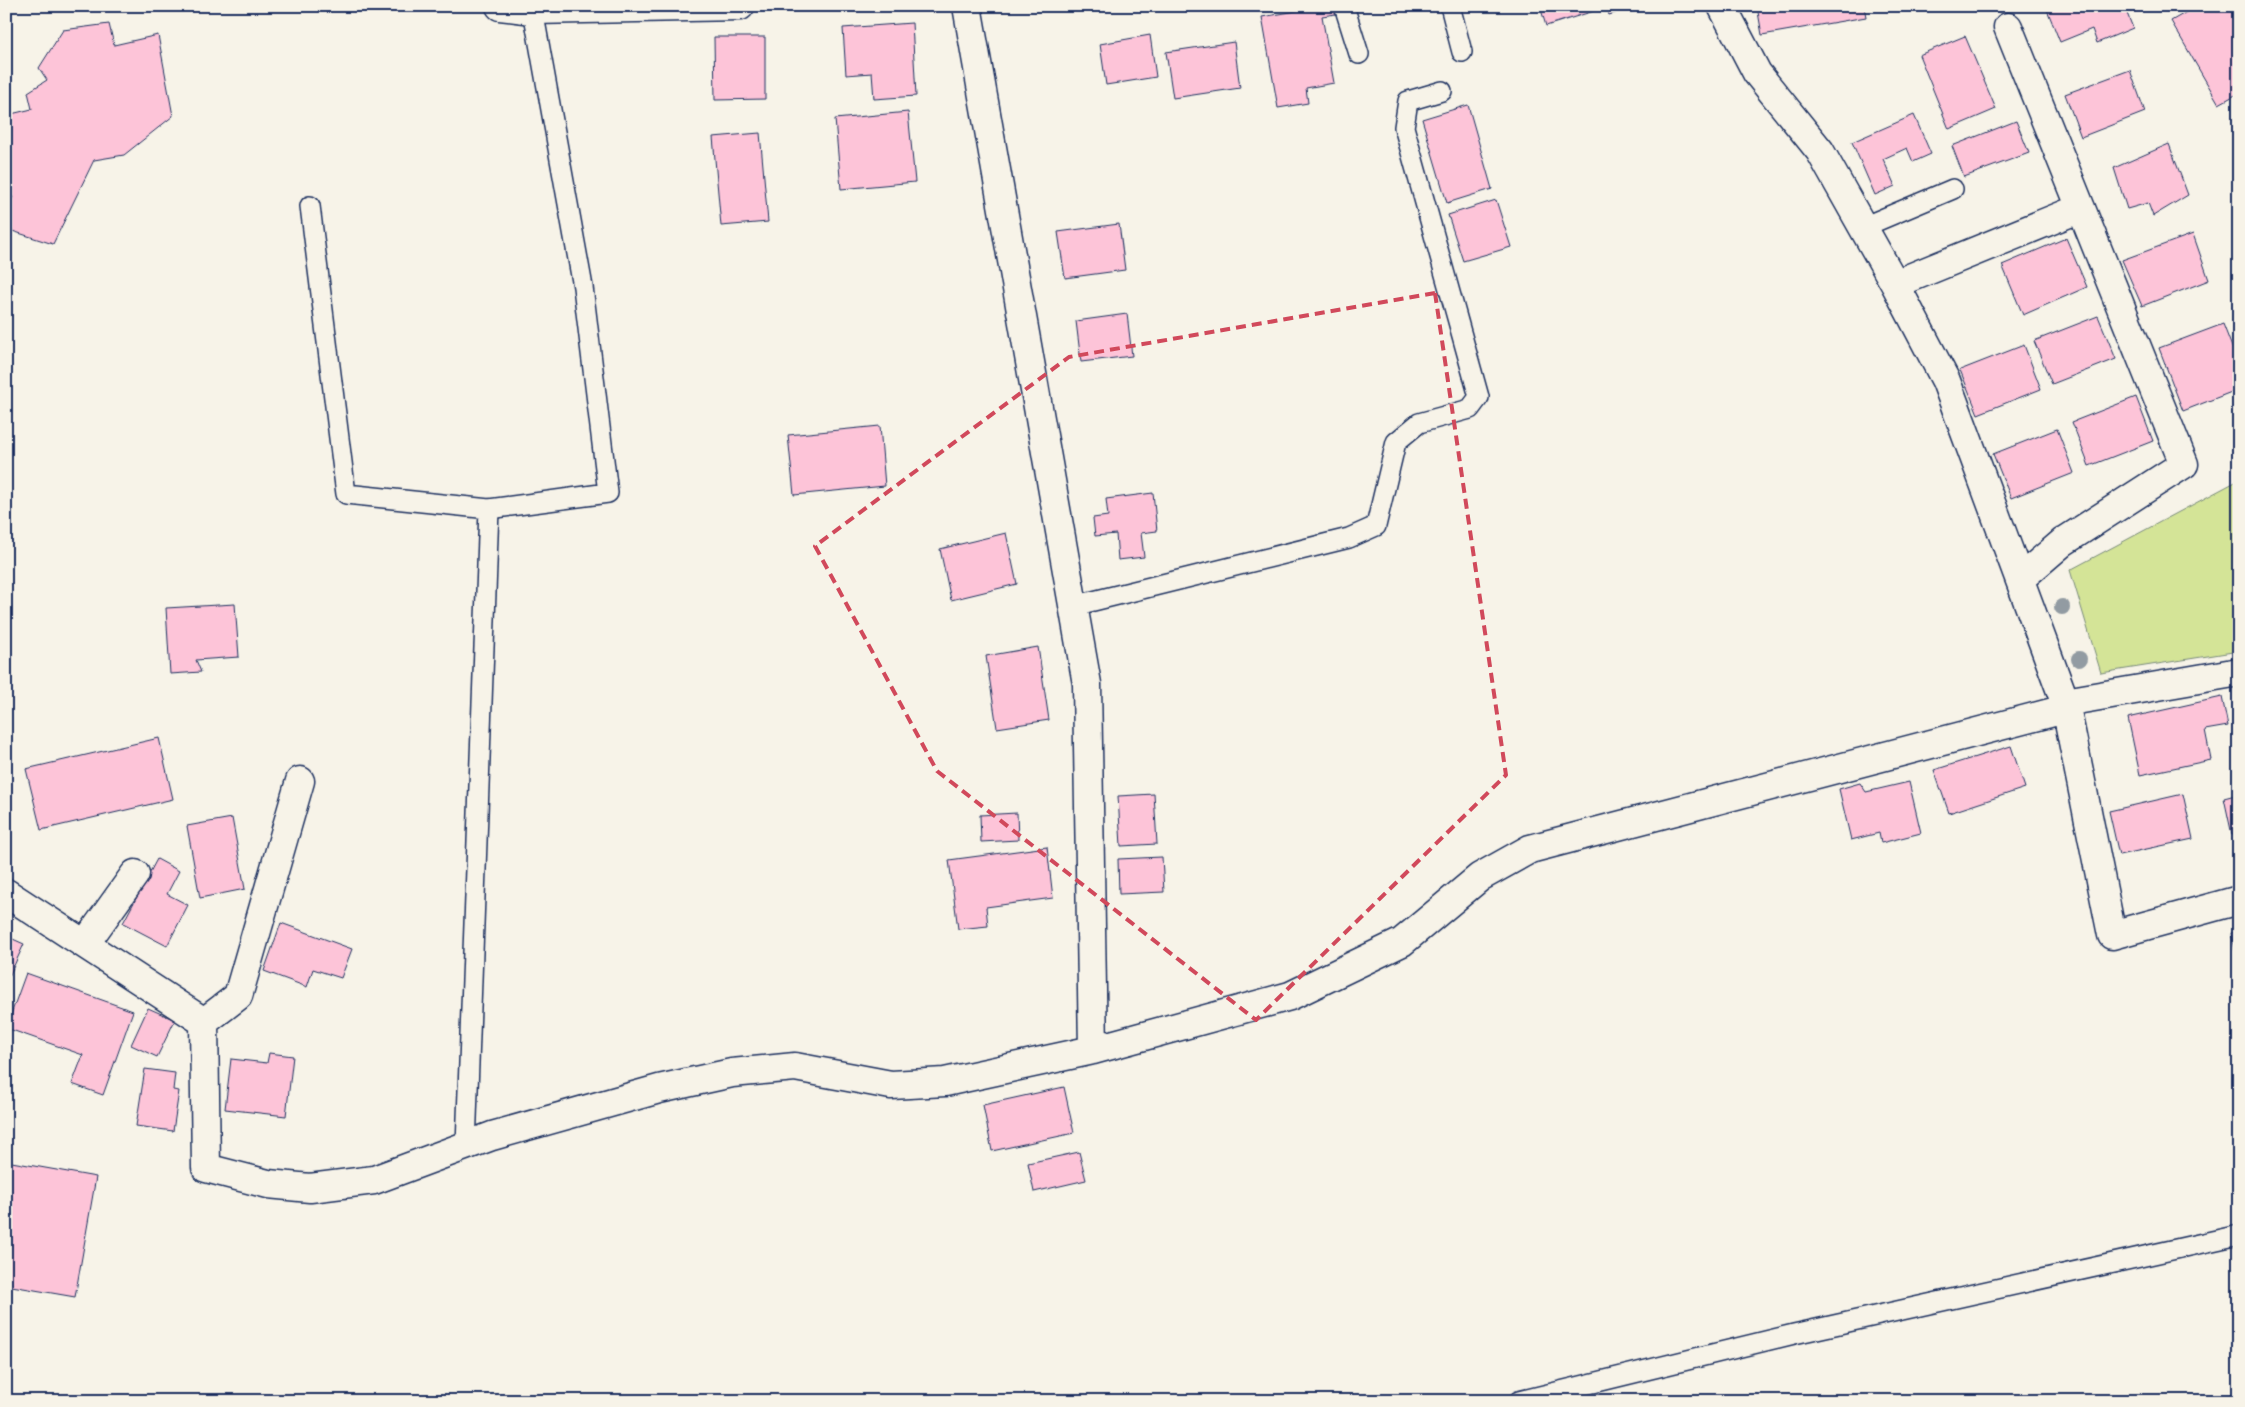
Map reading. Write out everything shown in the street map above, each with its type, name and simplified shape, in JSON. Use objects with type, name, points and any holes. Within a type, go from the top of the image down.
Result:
[{"type":"street","points":[[500,6],[534,10],[740,6]]},
{"type":"street","points":[[967,6],[1087,684],[1094,1050]]},
{"type":"street","points":[[1722,6],[1757,73],[1820,151],[1895,284],[1946,381],[2065,706],[2112,935],[2239,900]]},
{"type":"street","points":[[2008,27],[2184,464],[2063,542],[2020,579]]},
{"type":"street","points":[[1895,284],[2081,208]]},
{"type":"street","points":[[204,1022],[206,1168],[268,1184],[310,1188],[374,1180],[492,1136],[659,1089],[732,1073],[795,1067],[891,1085],[946,1082],[1094,1050],[1290,996],[1402,942],[1480,878],[1530,850],[2065,706],[2239,672]]},
{"type":"street","points":[[204,1022],[238,996],[300,781]]},
{"type":"street","points":[[85,944],[135,874]]},
{"type":"street","points":[[6,893],[204,1022]]},
{"type":"lane","points":[[1344,6],[1359,54]]},
{"type":"lane","points":[[1450,6],[1462,52]]},
{"type":"lane","points":[[310,206],[346,494],[490,509],[608,493],[583,287],[534,10]]},
{"type":"lane","points":[[1073,606],[1349,538],[1376,526],[1396,442],[1419,424],[1470,409],[1479,397],[1404,127],[1408,101],[1442,91]]},
{"type":"lane","points":[[1862,227],[1953,189]]},
{"type":"lane","points":[[466,1146],[490,509]]},
{"type":"lane","points":[[1520,1401],[1804,1332],[2239,1234]]},
{"type":"highlighted area","points":[[1435,293],[1506,775],[1256,1020],[937,771],[815,546],[1069,357]]},
{"type":"green space","points":[[2239,480],[2239,651],[2101,673],[2070,570]]},
{"type":"building","points":[[1307,6],[1335,6],[1336,14],[1322,16],[1334,83],[1306,88],[1308,103],[1278,108],[1262,17],[1308,9]]},
{"type":"building","points":[[1540,6],[1592,6],[1594,11],[1546,26]]},
{"type":"building","points":[[1606,6],[1637,6],[1609,15]]},
{"type":"building","points":[[1757,6],[1864,6],[1866,17],[1762,35]]},
{"type":"building","points":[[2124,6],[2133,28],[2097,43],[2092,29],[2060,42],[2046,7]]},
{"type":"building","points":[[2197,6],[2239,6],[2239,93],[2219,104],[2171,21]]},
{"type":"building","points":[[912,23],[916,96],[874,99],[872,73],[846,75],[843,28]]},
{"type":"building","points":[[109,24],[114,45],[158,35],[173,116],[124,155],[94,160],[53,244],[6,229],[6,209],[13,197],[6,193],[7,115],[32,109],[28,92],[47,80],[39,68],[63,30]]},
{"type":"building","points":[[1150,35],[1156,77],[1106,85],[1100,44]]},
{"type":"building","points":[[1965,36],[1996,109],[1949,129],[1919,55]]},
{"type":"building","points":[[714,37],[765,37],[765,99],[715,100]]},
{"type":"building","points":[[1234,42],[1240,88],[1173,98],[1166,52]]},
{"type":"building","points":[[2130,70],[2145,112],[2081,137],[2065,94]]},
{"type":"building","points":[[1468,105],[1492,189],[1447,203],[1422,119]]},
{"type":"building","points":[[908,112],[915,182],[841,189],[835,119]]},
{"type":"building","points":[[1914,115],[1931,154],[1913,162],[1907,148],[1883,159],[1895,186],[1875,195],[1852,142]]},
{"type":"building","points":[[2016,121],[2029,153],[1964,177],[1952,146]]},
{"type":"building","points":[[760,133],[768,222],[721,226],[713,137]]},
{"type":"building","points":[[2169,144],[2188,195],[2153,216],[2148,203],[2127,209],[2114,168]]},
{"type":"building","points":[[1496,200],[1511,247],[1463,261],[1448,215]]},
{"type":"building","points":[[1119,224],[1125,270],[1065,278],[1058,232]]},
{"type":"building","points":[[2193,234],[2209,280],[2142,306],[2122,260]]},
{"type":"building","points":[[2066,238],[2087,287],[2023,315],[2002,265]]},
{"type":"building","points":[[1127,314],[1132,356],[1081,362],[1076,321]]},
{"type":"building","points":[[2098,316],[2116,359],[2052,384],[2034,341]]},
{"type":"building","points":[[2223,324],[2239,365],[2239,389],[2183,411],[2159,348]]},
{"type":"building","points":[[2024,345],[2041,389],[1978,414],[1960,370]]},
{"type":"building","points":[[2136,397],[2153,441],[2089,466],[2072,422]]},
{"type":"building","points":[[880,426],[885,486],[794,495],[788,435]]},
{"type":"building","points":[[2057,429],[2074,473],[2011,498],[1993,454]]},
{"type":"building","points":[[1153,493],[1157,531],[1141,533],[1144,557],[1118,560],[1116,534],[1095,536],[1093,518],[1108,516],[1106,499]]},
{"type":"building","points":[[1006,533],[1017,584],[951,600],[940,549]]},
{"type":"building","points":[[235,604],[239,657],[196,660],[201,672],[170,674],[166,608]]},
{"type":"building","points":[[1038,647],[1049,720],[997,728],[986,656]]},
{"type":"building","points":[[2222,697],[2228,726],[2205,730],[2211,760],[2140,775],[2128,718]]},
{"type":"building","points":[[159,738],[173,799],[41,830],[26,769]]},
{"type":"building","points":[[2011,746],[2025,788],[1949,813],[1934,770]]},
{"type":"building","points":[[1909,782],[1921,833],[1881,843],[1879,833],[1851,840],[1839,789],[1860,783],[1866,792]]},
{"type":"building","points":[[1154,794],[1157,844],[1121,846],[1118,796]]},
{"type":"building","points":[[2183,794],[2193,839],[2119,855],[2109,811]]},
{"type":"building","points":[[2239,794],[2239,834],[2232,835],[2224,798]]},
{"type":"building","points":[[1017,813],[1018,840],[981,842],[980,815]]},
{"type":"building","points":[[232,818],[245,889],[200,898],[187,826]]},
{"type":"building","points":[[1047,847],[1053,898],[986,907],[988,926],[958,929],[949,860]]},
{"type":"building","points":[[1162,857],[1164,892],[1119,894],[1118,859]]},
{"type":"building","points":[[157,859],[179,871],[167,894],[188,905],[167,946],[123,923]]},
{"type":"building","points":[[281,923],[352,949],[341,978],[313,969],[307,987],[264,971]]},
{"type":"building","points":[[2239,931],[2239,966],[2231,933]]},
{"type":"building","points":[[6,936],[24,944],[6,983]]},
{"type":"building","points":[[26,973],[133,1011],[103,1095],[72,1084],[83,1055],[6,1028]]},
{"type":"building","points":[[148,1008],[175,1020],[157,1057],[131,1045]]},
{"type":"building","points":[[269,1053],[293,1056],[286,1116],[225,1109],[231,1059],[267,1063]]},
{"type":"building","points":[[145,1069],[175,1073],[173,1090],[179,1091],[173,1131],[136,1126]]},
{"type":"building","points":[[1064,1087],[1074,1133],[992,1151],[983,1105]]},
{"type":"building","points":[[1079,1152],[1086,1180],[1034,1192],[1028,1163]]},
{"type":"building","points":[[6,1161],[96,1177],[75,1297],[6,1285]]}]
